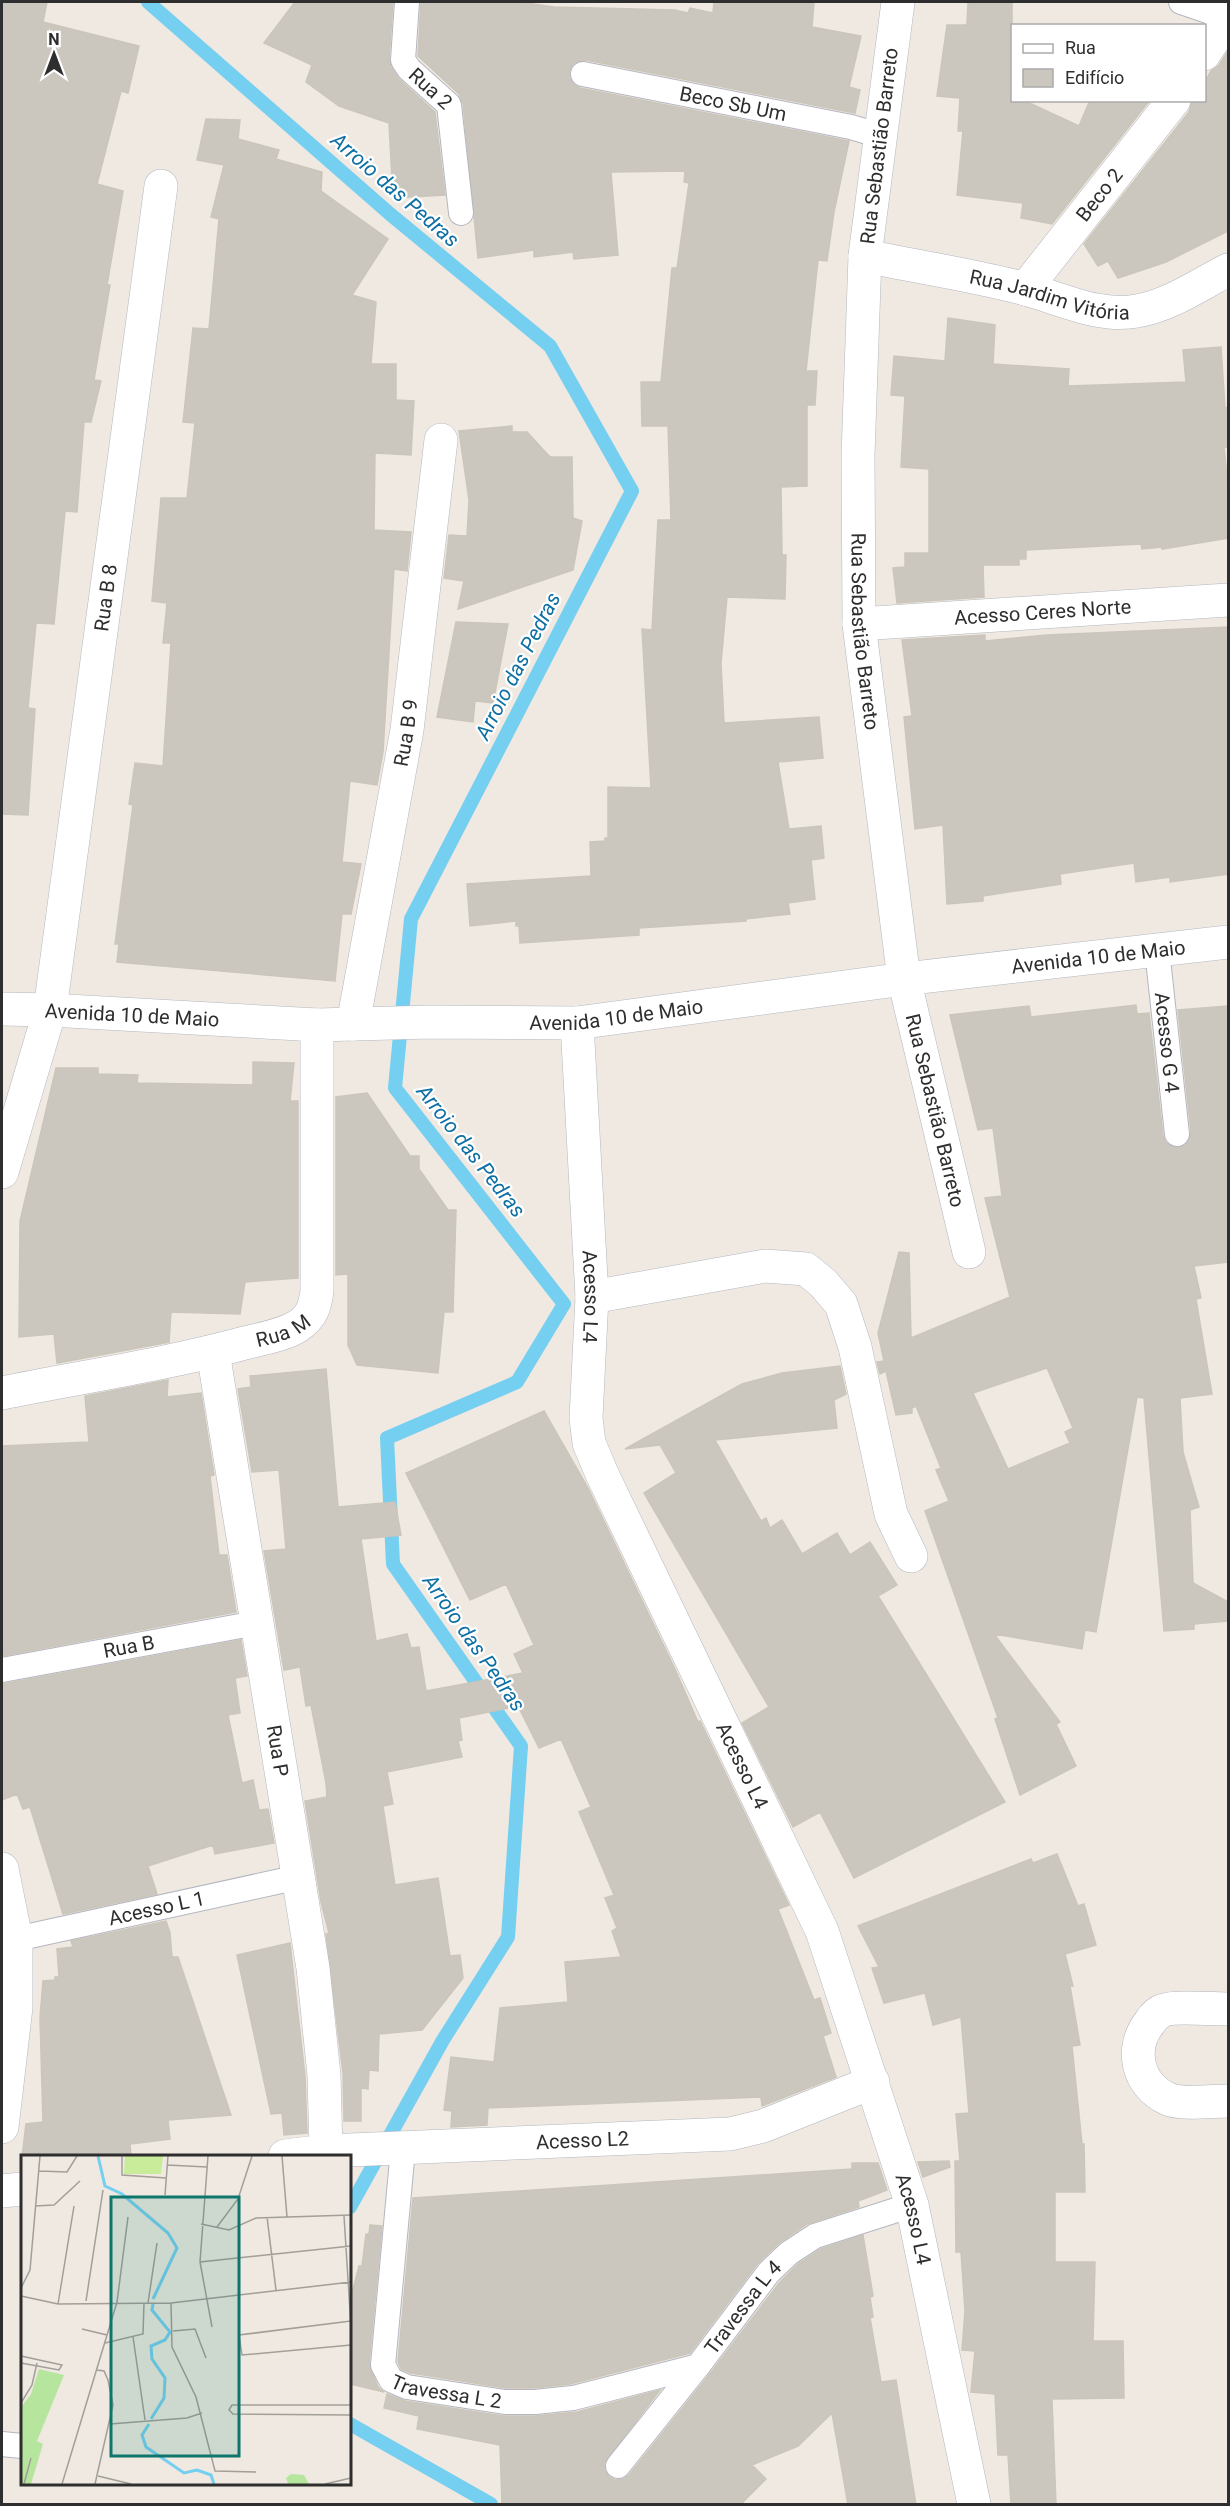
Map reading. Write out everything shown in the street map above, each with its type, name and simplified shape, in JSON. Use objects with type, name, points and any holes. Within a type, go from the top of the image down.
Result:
[{"type":"street","name":"Rua Sebastião Barreto","points":[[898,2],[865,256],[858,455],[859,624],[904,979],[969,1252]]},
{"type":"street","points":[[1206,51],[1228,18]]},
{"type":"street","name":"Beco 2","points":[[1025,289],[1172,102]]},
{"type":"street","name":"Rua B 8","points":[[2,1172],[50,1010],[161,186]]},
{"type":"street","name":"Rua Jardim Vitória","points":[[865,256],[1025,289],[1093,309],[1137,312],[1166,302],[1228,270]]},
{"type":"street","name":"Rua B 9","points":[[366,1024],[407,730],[441,440]]},
{"type":"street","name":"Acesso Ceres Norte","points":[[859,624],[1228,600]]},
{"type":"street","name":"Avenida 10 de Maio","points":[[2,1009],[318,1025],[430,1022],[577,1023],[904,979],[1228,942]]},
{"type":"street","name":"Acesso L4","points":[[577,1023],[592,1297],[586,1418],[589,1443],[822,1930],[912,2205],[974,2505]]},
{"type":"street","name":"Rua M","points":[[2,1393],[213,1352],[282,1334],[309,1317],[314,1307],[317,1291],[318,1025]]},
{"type":"street","points":[[592,1297],[765,1266],[806,1269],[823,1283],[841,1304],[855,1347],[891,1514],[911,1556]]},
{"type":"street","name":"Rua P","points":[[213,1352],[299,1877],[319,2016],[324,2075],[326,2151]]},
{"type":"street","points":[[2,1869],[15,1939],[16,2007],[2,2127]]},
{"type":"street","points":[[1228,2009],[1164,2009],[1144,2029],[1138,2042],[1141,2072],[1148,2084],[1159,2094],[1172,2100],[1228,2101]]},
{"type":"street","name":"Acesso L2","points":[[299,2155],[326,2151],[730,2134],[763,2126],[873,2082]]},
{"type":"street","points":[[2,2191],[21,2189]]},
{"type":"lane","name":"Rua 2","points":[[407,2],[403,60],[409,69],[449,105],[461,213]]},
{"type":"lane","points":[[1181,2],[1228,18]]},
{"type":"lane","name":"Beco Sb Um","points":[[583,74],[851,127],[881,136]]},
{"type":"lane","name":"Acesso G 4","points":[[1157,950],[1177,1134]]},
{"type":"lane","name":"Rua B","points":[[2,1670],[256,1623]]},
{"type":"lane","name":"Acesso L 1","points":[[15,1939],[299,1877]]},
{"type":"lane","name":"Travessa L 2","points":[[403,2149],[383,2365],[391,2380],[407,2387],[505,2402],[535,2402],[573,2398],[698,2366]]},
{"type":"lane","name":"Travessa L 4","points":[[618,2466],[769,2272],[789,2253],[815,2236],[912,2205]]},
{"type":"lane","points":[[2,2444],[21,2446]]},
{"type":"building","points":[[2,2],[47,2],[43,22],[139,46],[128,93],[121,91],[97,184],[123,191],[94,380],[101,381],[91,422],[84,422],[77,512],[65,511],[54,624],[36,623],[28,708],[35,709],[28,815],[2,814]]},
{"type":"building","points":[[295,2],[393,2],[389,59],[391,67],[399,79],[435,112],[445,195],[393,198],[389,123],[339,106],[306,82],[312,65],[264,43]]},
{"type":"building","points":[[421,2],[520,2],[554,7],[675,10],[688,13],[690,8],[713,13],[714,2],[814,2],[812,27],[861,36],[849,87],[860,90],[855,113],[586,60],[573,64],[569,72],[573,84],[580,88],[849,141],[834,212],[827,261],[818,260],[806,371],[817,371],[815,405],[807,405],[807,486],[781,487],[782,555],[786,555],[785,599],[727,597],[721,663],[724,723],[819,717],[823,758],[778,762],[789,829],[821,826],[824,858],[811,860],[815,899],[788,903],[790,914],[745,919],[746,921],[639,928],[639,935],[520,943],[519,926],[516,926],[516,921],[470,926],[467,884],[591,876],[590,842],[605,841],[605,838],[608,838],[608,787],[651,788],[642,629],[652,630],[658,520],[671,520],[668,426],[642,426],[641,382],[661,382],[672,268],[677,268],[689,183],[684,182],[685,171],[611,172],[618,255],[574,259],[573,252],[534,257],[534,250],[478,258],[463,103],[459,94],[418,56]]},
{"type":"building","points":[[968,2],[1012,2],[1011,102],[1027,102],[1079,126],[1089,102],[1148,102],[1052,224],[1021,218],[1023,203],[957,195],[963,131],[958,131],[960,98],[937,96],[947,25],[967,25]]},
{"type":"building","points":[[1228,51],[1228,231],[1166,262],[1118,278],[1108,261],[1098,266],[1084,244],[1189,112],[1192,102],[1206,102],[1206,80],[1211,71],[1219,65]]},
{"type":"building","points":[[206,119],[240,120],[238,139],[279,150],[276,159],[322,172],[321,191],[388,239],[352,295],[376,302],[371,364],[396,364],[396,400],[414,401],[411,455],[375,453],[374,530],[411,532],[407,571],[394,569],[383,752],[377,785],[350,781],[342,862],[361,864],[351,914],[342,914],[335,981],[117,962],[119,944],[115,944],[133,805],[129,804],[135,763],[163,766],[171,643],[163,643],[167,603],[152,601],[161,498],[187,498],[195,423],[183,422],[193,328],[209,329],[219,219],[211,217],[224,165],[197,160]]},
{"type":"building","points":[[948,318],[995,325],[993,364],[1069,369],[1068,386],[1186,382],[1183,350],[1221,347],[1225,408],[1228,407],[1228,447],[1224,447],[1228,484],[1228,538],[1162,549],[1162,547],[1142,549],[1141,544],[1026,550],[1026,559],[1019,559],[1019,565],[983,565],[984,597],[897,603],[893,568],[905,567],[905,553],[929,553],[929,469],[901,467],[905,396],[891,395],[894,356],[945,361]]},
{"type":"building","points":[[512,426],[512,432],[527,432],[550,457],[572,457],[573,518],[582,521],[573,570],[458,609],[464,581],[444,578],[449,535],[467,536],[469,500],[459,431]]},
{"type":"building","points":[[456,622],[508,624],[493,703],[475,701],[473,722],[437,717]]},
{"type":"building","points":[[1228,627],[1228,874],[1170,882],[1170,877],[1136,882],[1134,863],[1060,874],[1061,884],[983,896],[983,901],[947,904],[943,825],[915,829],[904,717],[912,716],[902,640],[985,635],[985,641],[1047,635]]},
{"type":"building","points":[[1136,1005],[1137,1014],[1149,1013],[1163,1136],[1166,1143],[1178,1148],[1186,1145],[1191,1132],[1178,1010],[1228,1006],[1228,1262],[1194,1266],[1201,1298],[1196,1299],[1212,1394],[1180,1398],[1183,1452],[1199,1507],[1190,1510],[1193,1583],[1228,1602],[1228,1621],[1194,1624],[1194,1629],[1164,1631],[1144,1398],[1137,1397],[1096,1632],[1085,1630],[1082,1649],[994,1634],[1060,1722],[1056,1724],[1076,1766],[1020,1795],[995,1719],[998,1718],[925,1511],[949,1501],[936,1470],[941,1468],[916,1406],[912,1408],[912,1413],[896,1415],[886,1371],[880,1374],[877,1362],[884,1361],[878,1333],[899,1252],[909,1253],[911,1338],[1010,1297],[985,1198],[1002,1196],[993,1128],[978,1130],[950,1015],[1029,1006],[1031,1017]],"holes":[[[1047,1368],[1073,1428],[1065,1432],[1070,1443],[1008,1469],[973,1393]]]},
{"type":"building","points":[[253,1062],[294,1063],[290,1101],[298,1101],[298,1278],[245,1282],[240,1314],[171,1312],[169,1342],[57,1363],[54,1334],[19,1337],[20,1221],[56,1068],[98,1068],[98,1074],[138,1075],[137,1083],[253,1085]]},
{"type":"building","points":[[367,1093],[410,1156],[419,1156],[419,1169],[448,1210],[456,1210],[453,1312],[444,1312],[438,1373],[357,1365],[348,1345],[348,1274],[336,1275],[336,1097]]},
{"type":"building","points":[[840,1366],[846,1394],[834,1400],[837,1428],[715,1440],[761,1521],[766,1518],[770,1528],[782,1520],[802,1554],[837,1533],[850,1555],[870,1542],[897,1585],[878,1596],[1005,1802],[854,1878],[820,1812],[793,1827],[742,1723],[769,1707],[644,1493],[676,1473],[660,1445],[625,1449],[742,1384],[782,1373]]},
{"type":"building","points":[[326,1369],[338,1507],[395,1502],[401,1535],[361,1539],[376,1641],[407,1634],[411,1648],[419,1647],[426,1691],[523,1673],[514,1654],[534,1645],[506,1584],[470,1600],[406,1473],[544,1411],[588,1488],[698,1722],[700,1721],[789,1905],[778,1909],[814,2000],[820,1998],[831,2033],[823,2036],[836,2077],[762,2106],[761,2097],[488,2108],[487,2125],[451,2127],[452,2111],[444,2110],[451,2057],[494,2062],[500,2008],[568,2002],[565,1962],[621,1957],[612,1931],[617,1928],[605,1898],[614,1895],[579,1812],[591,1807],[561,1739],[539,1748],[518,1706],[459,1718],[462,1740],[458,1741],[462,1757],[387,1772],[393,1804],[383,1806],[395,1885],[438,1878],[450,1956],[460,1955],[463,1978],[422,2030],[379,2034],[378,2071],[369,2070],[368,2089],[361,2088],[361,2121],[344,2121],[343,2073],[326,1934],[329,1933],[321,1902],[305,1801],[327,1797],[326,1783],[311,1705],[306,1706],[300,1667],[284,1670],[264,1551],[286,1549],[279,1470],[252,1472],[238,1389],[251,1387],[250,1376]]},
{"type":"building","points":[[168,1380],[167,1397],[201,1393],[214,1475],[210,1476],[219,1555],[227,1555],[236,1612],[2,1656],[2,1446],[89,1442],[85,1396]]},
{"type":"building","points":[[241,1640],[247,1676],[235,1678],[240,1713],[228,1715],[242,1783],[253,1780],[259,1810],[268,1809],[274,1843],[215,1854],[213,1845],[148,1866],[157,1894],[63,1914],[30,1807],[23,1809],[17,1794],[2,1800],[2,1684]]},
{"type":"building","points":[[1057,1854],[1078,1906],[1084,1904],[1096,1945],[1065,1954],[1073,1986],[1070,1986],[1080,2045],[1072,2046],[1082,2144],[1084,2144],[1085,2192],[1055,2192],[1055,2262],[1095,2262],[1093,2341],[1123,2341],[1124,2398],[1052,2399],[1056,2505],[1011,2505],[1008,2455],[998,2455],[995,2394],[971,2392],[975,2351],[962,2350],[965,2311],[961,2252],[956,2252],[955,2161],[960,2161],[956,2114],[969,2113],[961,2017],[933,2025],[925,1993],[884,2003],[872,1968],[879,1967],[858,1926],[1031,1859],[1033,1863]]},
{"type":"building","points":[[166,1921],[170,1933],[172,1957],[178,1957],[231,2115],[168,2120],[170,2139],[130,2144],[131,2155],[22,2155],[26,2124],[43,2122],[40,2018],[43,1981],[55,1980],[55,1977],[59,1977],[57,1949],[73,1947],[71,1941]]},
{"type":"building","points":[[290,1943],[305,2076],[307,2133],[284,2135],[282,2113],[271,2114],[237,1955]]},
{"type":"building","points":[[949,2161],[950,2167],[923,2177],[918,2162]]},
{"type":"building","points":[[852,2163],[878,2163],[887,2190],[858,2201],[859,2207],[807,2224],[779,2243],[758,2263],[690,2353],[570,2384],[534,2388],[506,2388],[411,2373],[401,2369],[398,2362],[413,2198],[852,2169]]},
{"type":"building","points":[[370,2225],[382,2226],[369,2364],[378,2387],[384,2392],[351,2384],[351,2297],[359,2266],[362,2266],[366,2234],[369,2234]]},
{"type":"building","points":[[863,2235],[873,2296],[870,2297],[873,2317],[870,2318],[881,2382],[896,2380],[916,2505],[848,2505],[832,2413],[798,2446],[752,2465],[766,2479],[740,2505],[502,2505],[500,2445],[417,2429],[419,2416],[384,2408],[387,2394],[405,2401],[503,2416],[536,2416],[577,2412],[660,2390],[604,2463],[609,2477],[615,2480],[623,2479],[629,2475],[709,2375],[780,2282],[798,2264],[821,2249]]},
{"type":"waterway","name":"Arroio das Pedras","points":[[148,2],[390,214],[550,346],[632,491],[411,919],[395,1088],[564,1304],[517,1382],[387,1438],[393,1564],[521,1746],[508,1937],[443,2040],[351,2205]]},
{"type":"waterway","name":"Arroio das Pedras","points":[[351,2425],[491,2504]]}]
